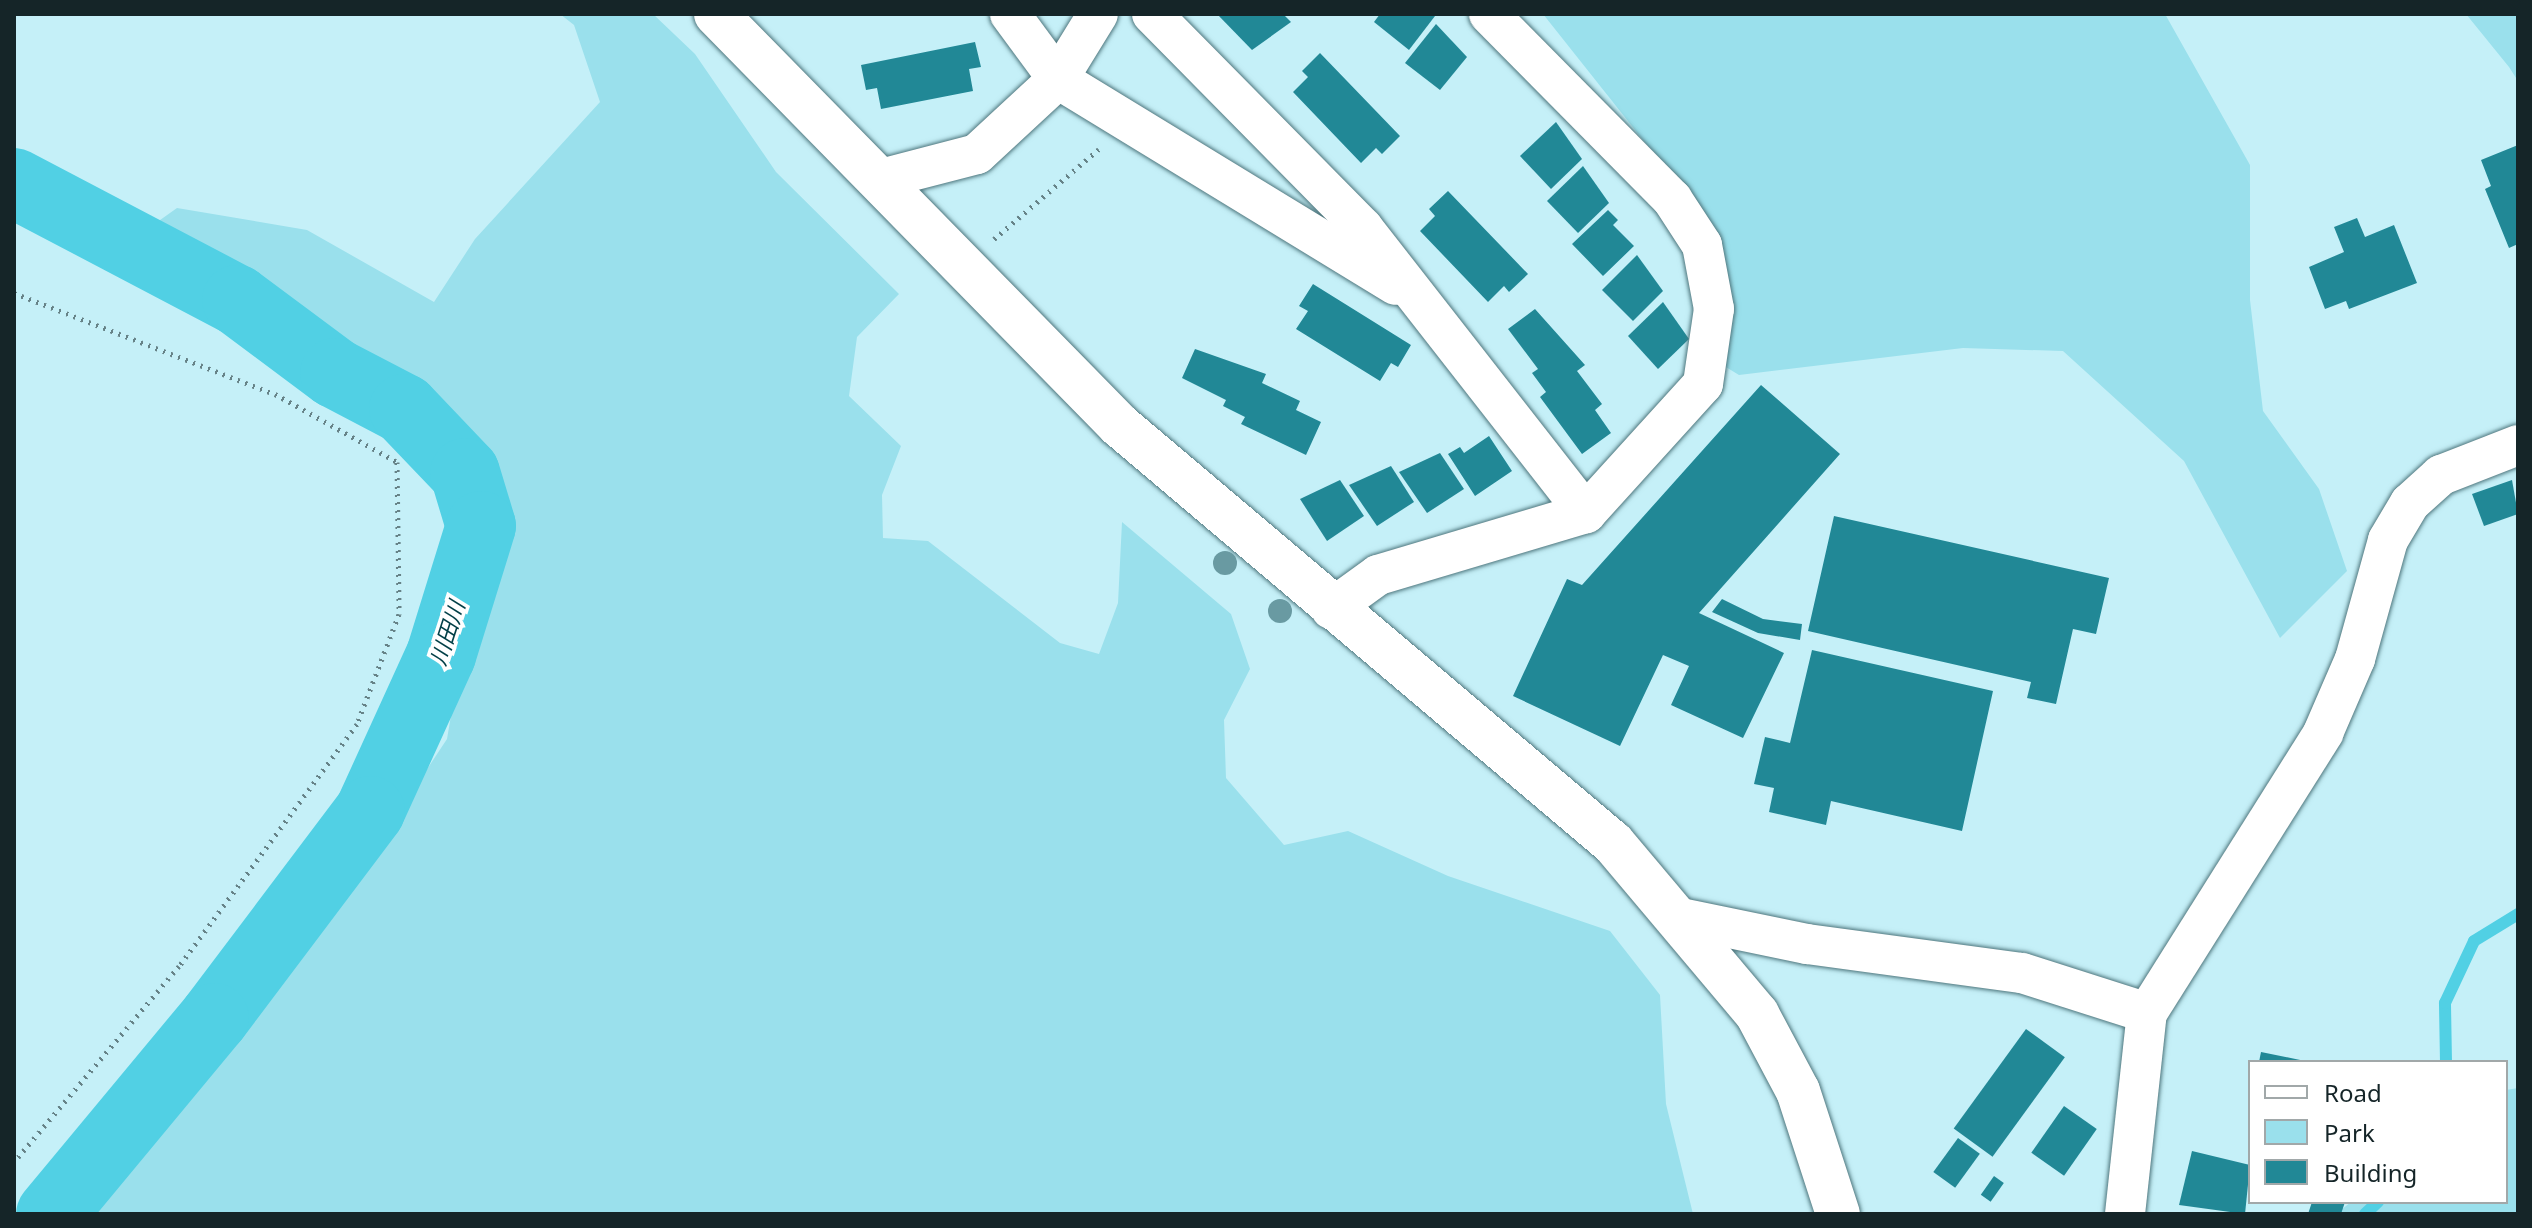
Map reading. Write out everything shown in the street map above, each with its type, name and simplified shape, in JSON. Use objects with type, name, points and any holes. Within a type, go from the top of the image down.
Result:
[{"type":"street","points":[[716,14],[1119,425],[1331,609],[1535,774],[1613,843],[1681,918],[1757,1014],[1798,1091],[1838,1214]]},
{"type":"street","points":[[1010,14],[1058,79],[1414,297]]},
{"type":"street","points":[[877,180],[977,154],[1058,79],[1098,14]]},
{"type":"street","points":[[1152,14],[1363,228],[1586,513]]},
{"type":"street","points":[[1331,609],[1378,575],[1586,513],[1703,384],[1713,343],[1708,275],[1702,245],[1672,199],[1489,14]]},
{"type":"street","points":[[2125,1214],[2147,1013],[2323,733],[2355,659],[2388,540],[2410,503],[2441,475],[2518,445]]},
{"type":"street","points":[[1681,918],[1807,944],[2022,973],[2147,1013]]},
{"type":"path","points":[[964,265],[1130,122]]},
{"type":"path","points":[[14,293],[275,394],[397,462],[399,614],[357,724],[179,966],[14,1162]]},
{"type":"green space","points":[[560,14],[653,14],[695,54],[776,172],[899,294],[857,337],[849,396],[901,446],[882,495],[883,538],[928,541],[1060,643],[1099,654],[1118,603],[1122,522],[1231,614],[1250,669],[1224,720],[1226,778],[1284,845],[1348,831],[1448,876],[1610,931],[1660,995],[1666,1104],[1693,1214],[73,1214],[144,1059],[349,887],[447,739],[476,567],[451,454],[404,385],[101,262],[177,208],[307,230],[434,302],[475,239],[600,102],[574,25]]},
{"type":"green space","points":[[1543,14],[2165,14],[2250,165],[2250,300],[2263,411],[2319,489],[2347,571],[2280,638],[2184,461],[2063,351],[1963,348],[1739,375],[1711,358],[1691,296],[1691,265],[1670,174]]},
{"type":"green space","points":[[2466,14],[2518,14],[2518,81],[2509,67]]},
{"type":"green space","points":[[2518,1088],[2518,1214],[2336,1214],[2348,1204],[2508,1204],[2508,1090]]},
{"type":"building","points":[[1217,14],[1283,14],[1291,22],[1252,50]]},
{"type":"building","points":[[1380,14],[1435,16],[1409,50],[1374,22]]},
{"type":"building","points":[[1436,24],[1467,57],[1440,90],[1405,63]]},
{"type":"building","points":[[975,42],[981,67],[969,69],[973,91],[881,109],[877,88],[866,90],[861,65]]},
{"type":"building","points":[[1320,53],[1400,136],[1382,154],[1376,148],[1361,163],[1293,92],[1308,77],[1302,71]]},
{"type":"building","points":[[1556,122],[1582,159],[1551,189],[1520,156]]},
{"type":"building","points":[[2518,145],[2518,244],[2509,248],[2485,189],[2491,186],[2481,160]]},
{"type":"building","points":[[1583,166],[1609,203],[1578,233],[1547,201]]},
{"type":"building","points":[[1448,191],[1528,274],[1509,292],[1504,286],[1488,302],[1420,231],[1435,216],[1429,209]]},
{"type":"building","points":[[1608,210],[1618,220],[1613,225],[1634,246],[1603,276],[1572,244]]},
{"type":"building","points":[[2357,218],[2365,237],[2394,225],[2417,283],[2349,309],[2346,301],[2325,309],[2309,267],[2344,252],[2334,227]]},
{"type":"building","points":[[1637,255],[1663,291],[1633,321],[1602,290]]},
{"type":"building","points":[[1313,284],[1411,345],[1398,367],[1391,363],[1380,381],[1296,329],[1308,311],[1299,306]]},
{"type":"building","points":[[1663,302],[1689,339],[1658,369],[1628,336]]},
{"type":"building","points":[[1535,309],[1585,365],[1577,371],[1602,404],[1595,410],[1611,433],[1582,454],[1540,397],[1546,392],[1532,373],[1538,369],[1508,329]]},
{"type":"building","points":[[1195,349],[1266,374],[1262,383],[1300,401],[1296,410],[1321,422],[1306,455],[1241,424],[1245,417],[1223,406],[1226,400],[1182,378]]},
{"type":"building","points":[[1761,385],[1840,454],[1699,613],[1784,653],[1743,738],[1671,705],[1689,666],[1663,655],[1620,746],[1513,696],[1567,579],[1582,585]]},
{"type":"building","points":[[1489,436],[1512,471],[1475,496],[1448,454],[1460,447],[1464,453]]},
{"type":"building","points":[[1440,453],[1464,489],[1427,513],[1399,472]]},
{"type":"building","points":[[1391,466],[1414,502],[1377,526],[1349,485]]},
{"type":"building","points":[[1340,480],[1364,516],[1327,541],[1300,499]]},
{"type":"building","points":[[2512,480],[2518,514],[2484,526],[2472,494]]},
{"type":"building","points":[[1834,516],[2109,578],[2096,634],[2073,629],[2056,704],[2027,698],[2031,682],[1808,631]]},
{"type":"building","points":[[1722,599],[1763,619],[1802,624],[1800,640],[1758,633],[1712,612]]},
{"type":"building","points":[[1812,650],[1993,691],[1962,831],[1831,801],[1826,825],[1769,812],[1774,788],[1754,784],[1765,737],[1790,743]]},
{"type":"building","points":[[2026,1029],[2065,1057],[1993,1157],[1954,1129]]},
{"type":"building","points":[[2261,1052],[2300,1060],[2259,1060]]},
{"type":"building","points":[[2064,1106],[2097,1129],[2064,1176],[2031,1153]]},
{"type":"building","points":[[1958,1138],[1980,1154],[1955,1188],[1933,1172]]},
{"type":"building","points":[[2192,1151],[2248,1165],[2245,1214],[2179,1205]]},
{"type":"building","points":[[1994,1176],[2004,1183],[1991,1202],[1981,1195]]},
{"type":"building","points":[[2311,1204],[2344,1204],[2341,1214],[2308,1214]]},
{"type":"waterway","name":"川田川","points":[[14,183],[237,300],[335,373],[404,409],[465,473],[481,526],[441,655],[370,811],[214,1018],[51,1214]]},
{"type":"waterway","points":[[2446,1060],[2445,1003],[2474,941],[2518,914]]},
{"type":"waterway","points":[[2365,1214],[2376,1204]]}]
